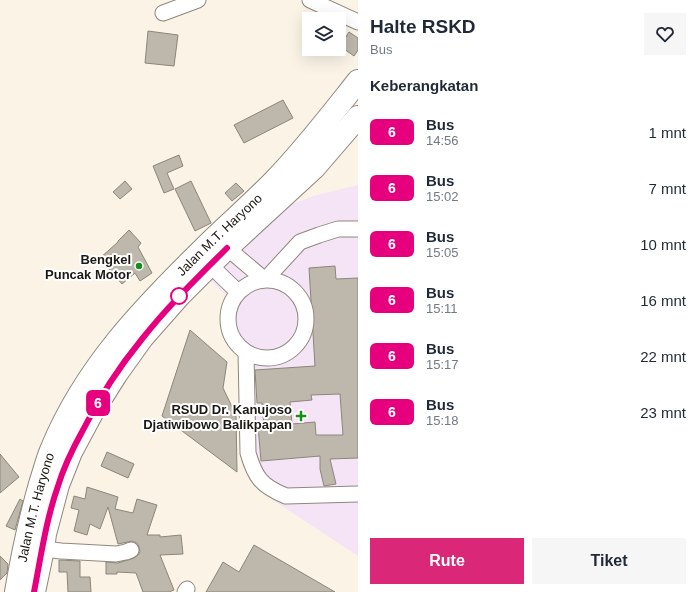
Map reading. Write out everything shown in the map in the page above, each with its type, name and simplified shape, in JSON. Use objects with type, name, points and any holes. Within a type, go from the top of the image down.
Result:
[{"type":"highway","name":"Jalan M.T. Haryono","points":[[221,243],[332,114],[358,81]]},
{"type":"highway","name":"Jalan M.T. Haryono","points":[[16,592],[35,502],[51,449],[81,390],[101,361],[125,330],[155,297],[314,168],[358,117]]},
{"type":"highway","points":[[34,592],[45,534],[58,485],[72,452],[93,411],[117,373],[142,338],[179,296],[210,265],[221,243]]},
{"type":"street","points":[[163,13],[198,0]]},
{"type":"street","points":[[310,0],[358,22]]},
{"type":"street","points":[[265,280],[300,242],[319,234],[338,229],[358,228]]},
{"type":"street","points":[[221,243],[265,280]]},
{"type":"street","points":[[210,265],[238,292]]},
{"type":"street","points":[[265,280],[277,281],[288,286],[297,295],[303,305],[306,317],[304,329],[299,341],[291,350],[281,356],[269,358],[257,357],[246,352],[237,345],[231,335],[228,324],[228,312],[238,292],[246,286],[265,280]]},
{"type":"street","points":[[246,352],[248,452],[252,467],[258,477],[266,486],[275,492],[286,496],[358,494]]},
{"type":"street","points":[[43,549],[116,554],[131,550]]},
{"type":"shaded area","name":"RSUD Dr. Kanujoso Djatiwibowo Balikpapan","points":[[358,185],[358,556],[270,498],[249,470],[240,361],[226,295],[210,280],[283,207],[317,195]]},
{"type":"building","points":[[148,31],[178,35],[174,66],[145,63]]},
{"type":"building","points":[[349,32],[358,38],[358,50],[354,56],[346,50],[346,37]]},
{"type":"building","points":[[283,100],[293,118],[244,143],[234,125]]},
{"type":"building","points":[[179,155],[183,166],[167,173],[174,189],[164,193],[153,166]]},
{"type":"building","points":[[125,181],[132,189],[120,199],[113,192]]},
{"type":"building","points":[[191,181],[211,223],[195,231],[175,189]]},
{"type":"building","points":[[236,183],[244,191],[232,201],[225,193]]},
{"type":"building","points":[[129,230],[141,243],[138,247],[152,273],[140,281],[135,273],[122,284],[100,258]]},
{"type":"building","points":[[335,266],[336,279],[358,278],[358,458],[330,459],[336,484],[324,486],[320,469],[320,456],[261,461],[258,426],[264,426],[262,403],[257,403],[255,370],[315,366],[309,268]],"holes":[[[340,394],[343,435],[316,435],[315,422],[292,424],[290,402],[312,400],[311,395]]]},
{"type":"building","points":[[190,330],[227,362],[223,388],[236,415],[237,472],[162,416]]},
{"type":"building","points":[[107,452],[134,464],[128,478],[101,466]]},
{"type":"building","points":[[0,454],[19,477],[0,493]]},
{"type":"building","points":[[87,487],[118,497],[115,509],[133,513],[137,499],[157,505],[147,535],[160,535],[160,537],[181,535],[183,554],[160,555],[174,590],[169,592],[143,592],[136,573],[117,572],[117,574],[106,574],[106,562],[118,563],[134,558],[140,552],[139,547],[137,543],[132,541],[118,544],[108,507],[100,529],[90,524],[87,535],[74,531],[79,510],[71,508],[74,496],[85,499]]},
{"type":"building","points":[[20,499],[23,501],[15,530],[6,526]]},
{"type":"building","points":[[254,545],[335,592],[206,592],[223,562],[239,572]]},
{"type":"building","points":[[0,556],[8,564],[7,573],[0,580]]},
{"type":"building","points":[[59,560],[80,561],[80,577],[90,577],[91,592],[68,592],[67,572],[59,572]]},
{"type":"bus line","name":"6","points":[[34,592],[45,534],[58,485],[72,452],[93,411],[117,373],[142,338],[179,296],[227,248]]},
{"type":"place","name":"Bengkel Puncak Motor","points":[[139,266]]},
{"type":"place","name":"RSUD Dr. Kanujoso Djatiwibowo Balikpapan","points":[[301,416]]}]
